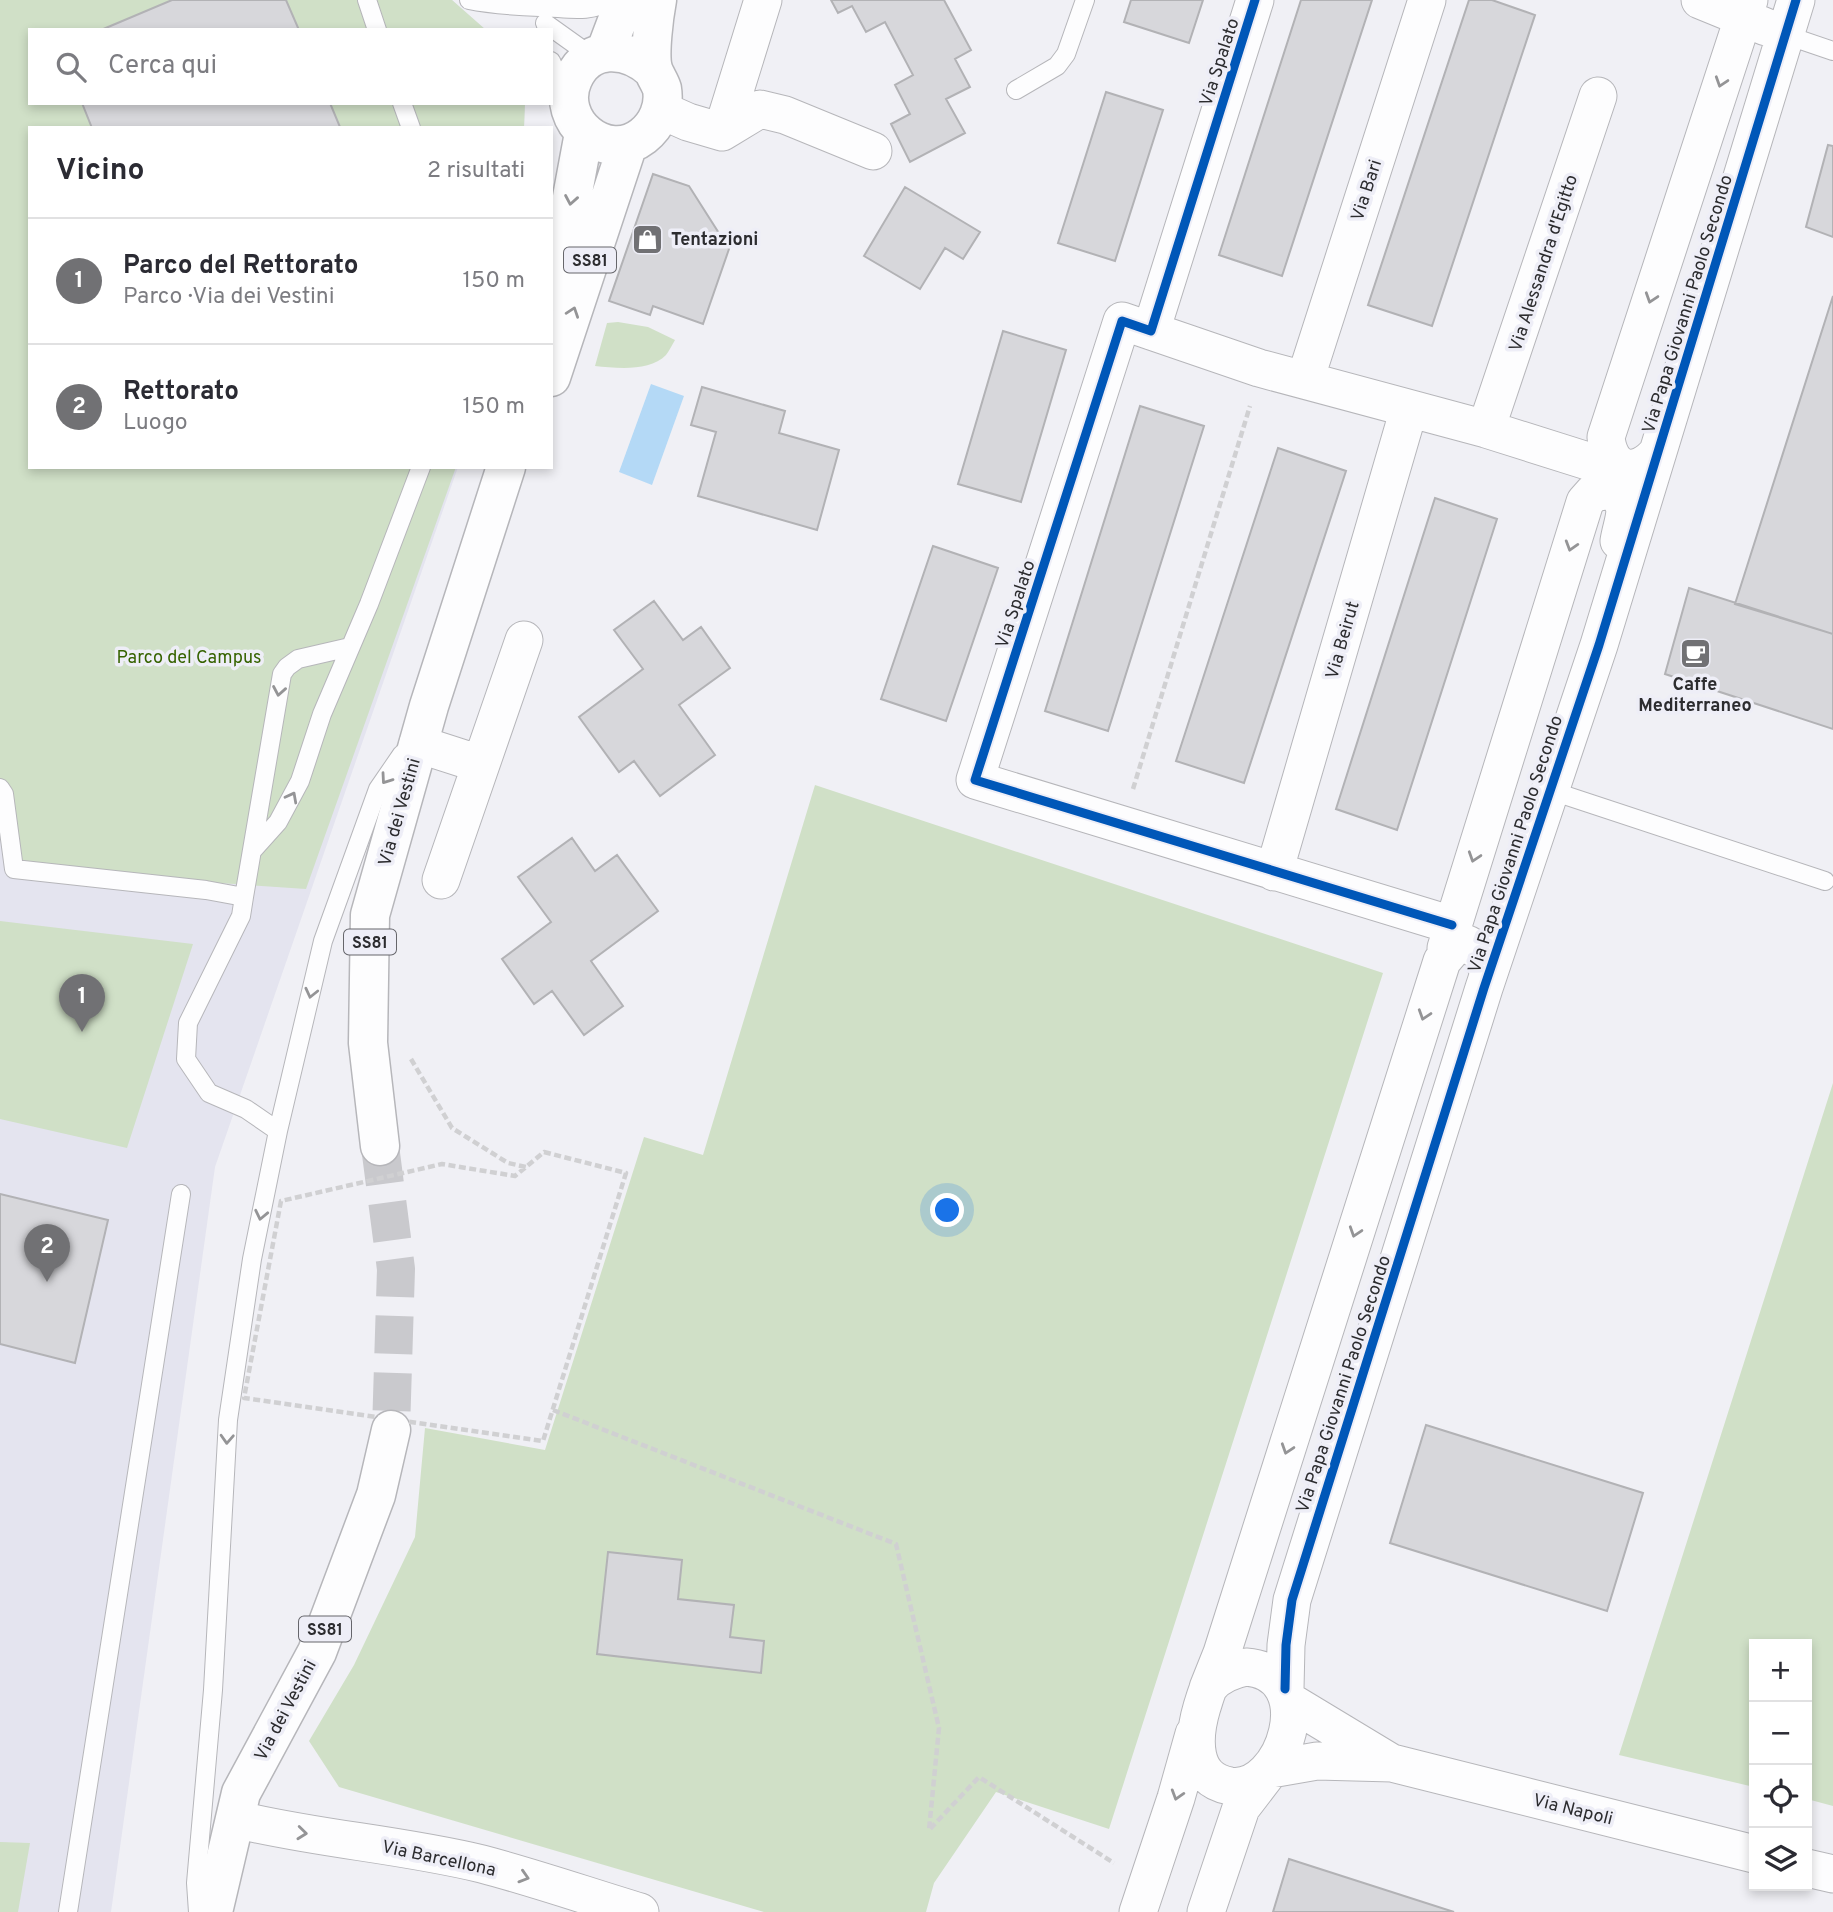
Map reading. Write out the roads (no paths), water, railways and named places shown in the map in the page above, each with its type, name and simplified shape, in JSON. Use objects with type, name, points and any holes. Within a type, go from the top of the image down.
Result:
[{"type":"main road","points":[[601,54],[625,0]]},
{"type":"main road","points":[[560,76],[571,113],[584,133],[605,144],[628,144],[640,139],[649,131],[661,110],[662,89],[653,70],[657,0]]},
{"type":"main road","points":[[560,76],[572,79],[579,69],[601,54],[618,51],[631,54],[653,70]]},
{"type":"main road","points":[[553,283],[584,133]]},
{"type":"main road","name":"SS81","points":[[553,371],[628,144]]},
{"type":"main road","name":"Via dei Vestini","points":[[380,1146],[368,1043],[370,915],[421,733],[506,474]]},
{"type":"main road","name":"Via dei Vestini","points":[[213,1912],[241,1793],[317,1651],[376,1495],[391,1430]]},
{"type":"street","points":[[722,132],[763,0]]},
{"type":"street","name":"Via Spalato","points":[[1255,0],[1151,331],[1122,321],[975,780],[1452,925]]},
{"type":"street","name":"Via Bari","points":[[1305,380],[1427,0]]},
{"type":"street","points":[[1700,0],[1746,9],[1786,35]]},
{"type":"street","name":"Via Papa Giovanni Paolo Secondo","points":[[1206,1912],[1241,1808],[1269,1772],[1283,1742],[1289,1721],[1286,1645],[1292,1600],[1484,988],[1599,645],[1796,0]]},
{"type":"street","name":"Via Papa Giovanni Paolo Secondo","points":[[1143,1898],[1442,961],[1585,502],[1746,9]]},
{"type":"street","name":"Via Alessandra d'Egitto","points":[[1486,429],[1598,96]]},
{"type":"street","points":[[661,110],[688,122],[722,132],[760,109],[785,115],[873,151]]},
{"type":"street","points":[[1151,331],[1259,368],[1409,409],[1486,429],[1602,450]]},
{"type":"street","name":"Via Beirut","points":[[1274,872],[1409,409]]},
{"type":"street","name":"Via Papa Giovanni Paolo Secondo","points":[[1602,450],[1607,449],[1613,458],[1627,468],[1642,467],[1658,452]]},
{"type":"street","name":"Via Papa Giovanni Paolo Secondo","points":[[1585,502],[1593,494],[1611,490],[1621,498],[1626,509],[1599,645]]},
{"type":"street","points":[[441,880],[524,640]]},
{"type":"street","points":[[421,733],[480,764]]},
{"type":"street","name":"Via Papa Giovanni Paolo Secondo","points":[[1503,765],[1501,788],[1504,809],[1514,818],[1532,820],[1545,801]]},
{"type":"street","name":"Via Papa Giovanni Paolo Secondo","points":[[1442,961],[1450,951],[1461,945],[1477,948],[1486,963],[1484,988]]},
{"type":"street","name":"Via Napoli","points":[[1286,1645],[1310,1689],[1340,1732]]},
{"type":"street","points":[[1208,1688],[1224,1674],[1246,1667],[1257,1668],[1278,1679],[1287,1695]]},
{"type":"street","name":"Via Napoli","points":[[1287,1695],[1340,1732],[1392,1763]]},
{"type":"street","name":"Via Papa Giovanni Paolo Secondo","points":[[1195,1730],[1197,1755],[1207,1773],[1216,1780],[1230,1786],[1244,1786],[1257,1782],[1269,1772]]},
{"type":"street","name":"Via Napoli","points":[[1269,1772],[1317,1761],[1392,1763],[1749,1853]]},
{"type":"street","name":"Via Barcellona","points":[[235,1819],[280,1830],[325,1835],[481,1864],[640,1912]]},
{"type":"street","points":[[1812,1869],[1833,1874]]},
{"type":"lane","points":[[367,0],[376,28]]},
{"type":"lane","points":[[469,0],[545,15],[590,10],[615,0]]},
{"type":"lane","points":[[1016,90],[1057,66],[1066,54],[1085,0]]},
{"type":"lane","points":[[545,15],[580,48],[601,54]]},
{"type":"lane","points":[[1786,35],[1833,51]]},
{"type":"lane","points":[[403,105],[410,126]]},
{"type":"lane","points":[[251,851],[278,822],[300,781],[322,714],[369,604],[420,469]]},
{"type":"lane","points":[[278,1130],[246,1109],[209,1093],[186,1059],[188,1023],[241,916],[282,674],[298,659],[350,646]]},
{"type":"lane","points":[[198,1912],[196,1883],[213,1690],[228,1420],[252,1259],[278,1130],[327,928],[378,789],[421,733]]},
{"type":"lane","points":[[0,788],[4,794],[13,869],[206,890],[244,897]]},
{"type":"lane","points":[[1545,801],[1825,881]]},
{"type":"lane","points":[[68,1912],[180,1194]]},
{"type":"water","points":[[651,384],[684,396],[652,485],[619,472]]},
{"type":"tunnel","points":[[380,1146],[396,1269],[391,1430]]},
{"type":"place","name":"Tentazioni","points":[[648,239]]},
{"type":"place","name":"Caffe Mediterraneo","points":[[1695,653]]},
{"type":"place","name":"Parco del Rettorato","points":[[82,1032]]},
{"type":"place","name":"Rettorato","points":[[47,1282]]},
{"type":"park label","name":"Parco del Campus","points":[[189,657]]}]
